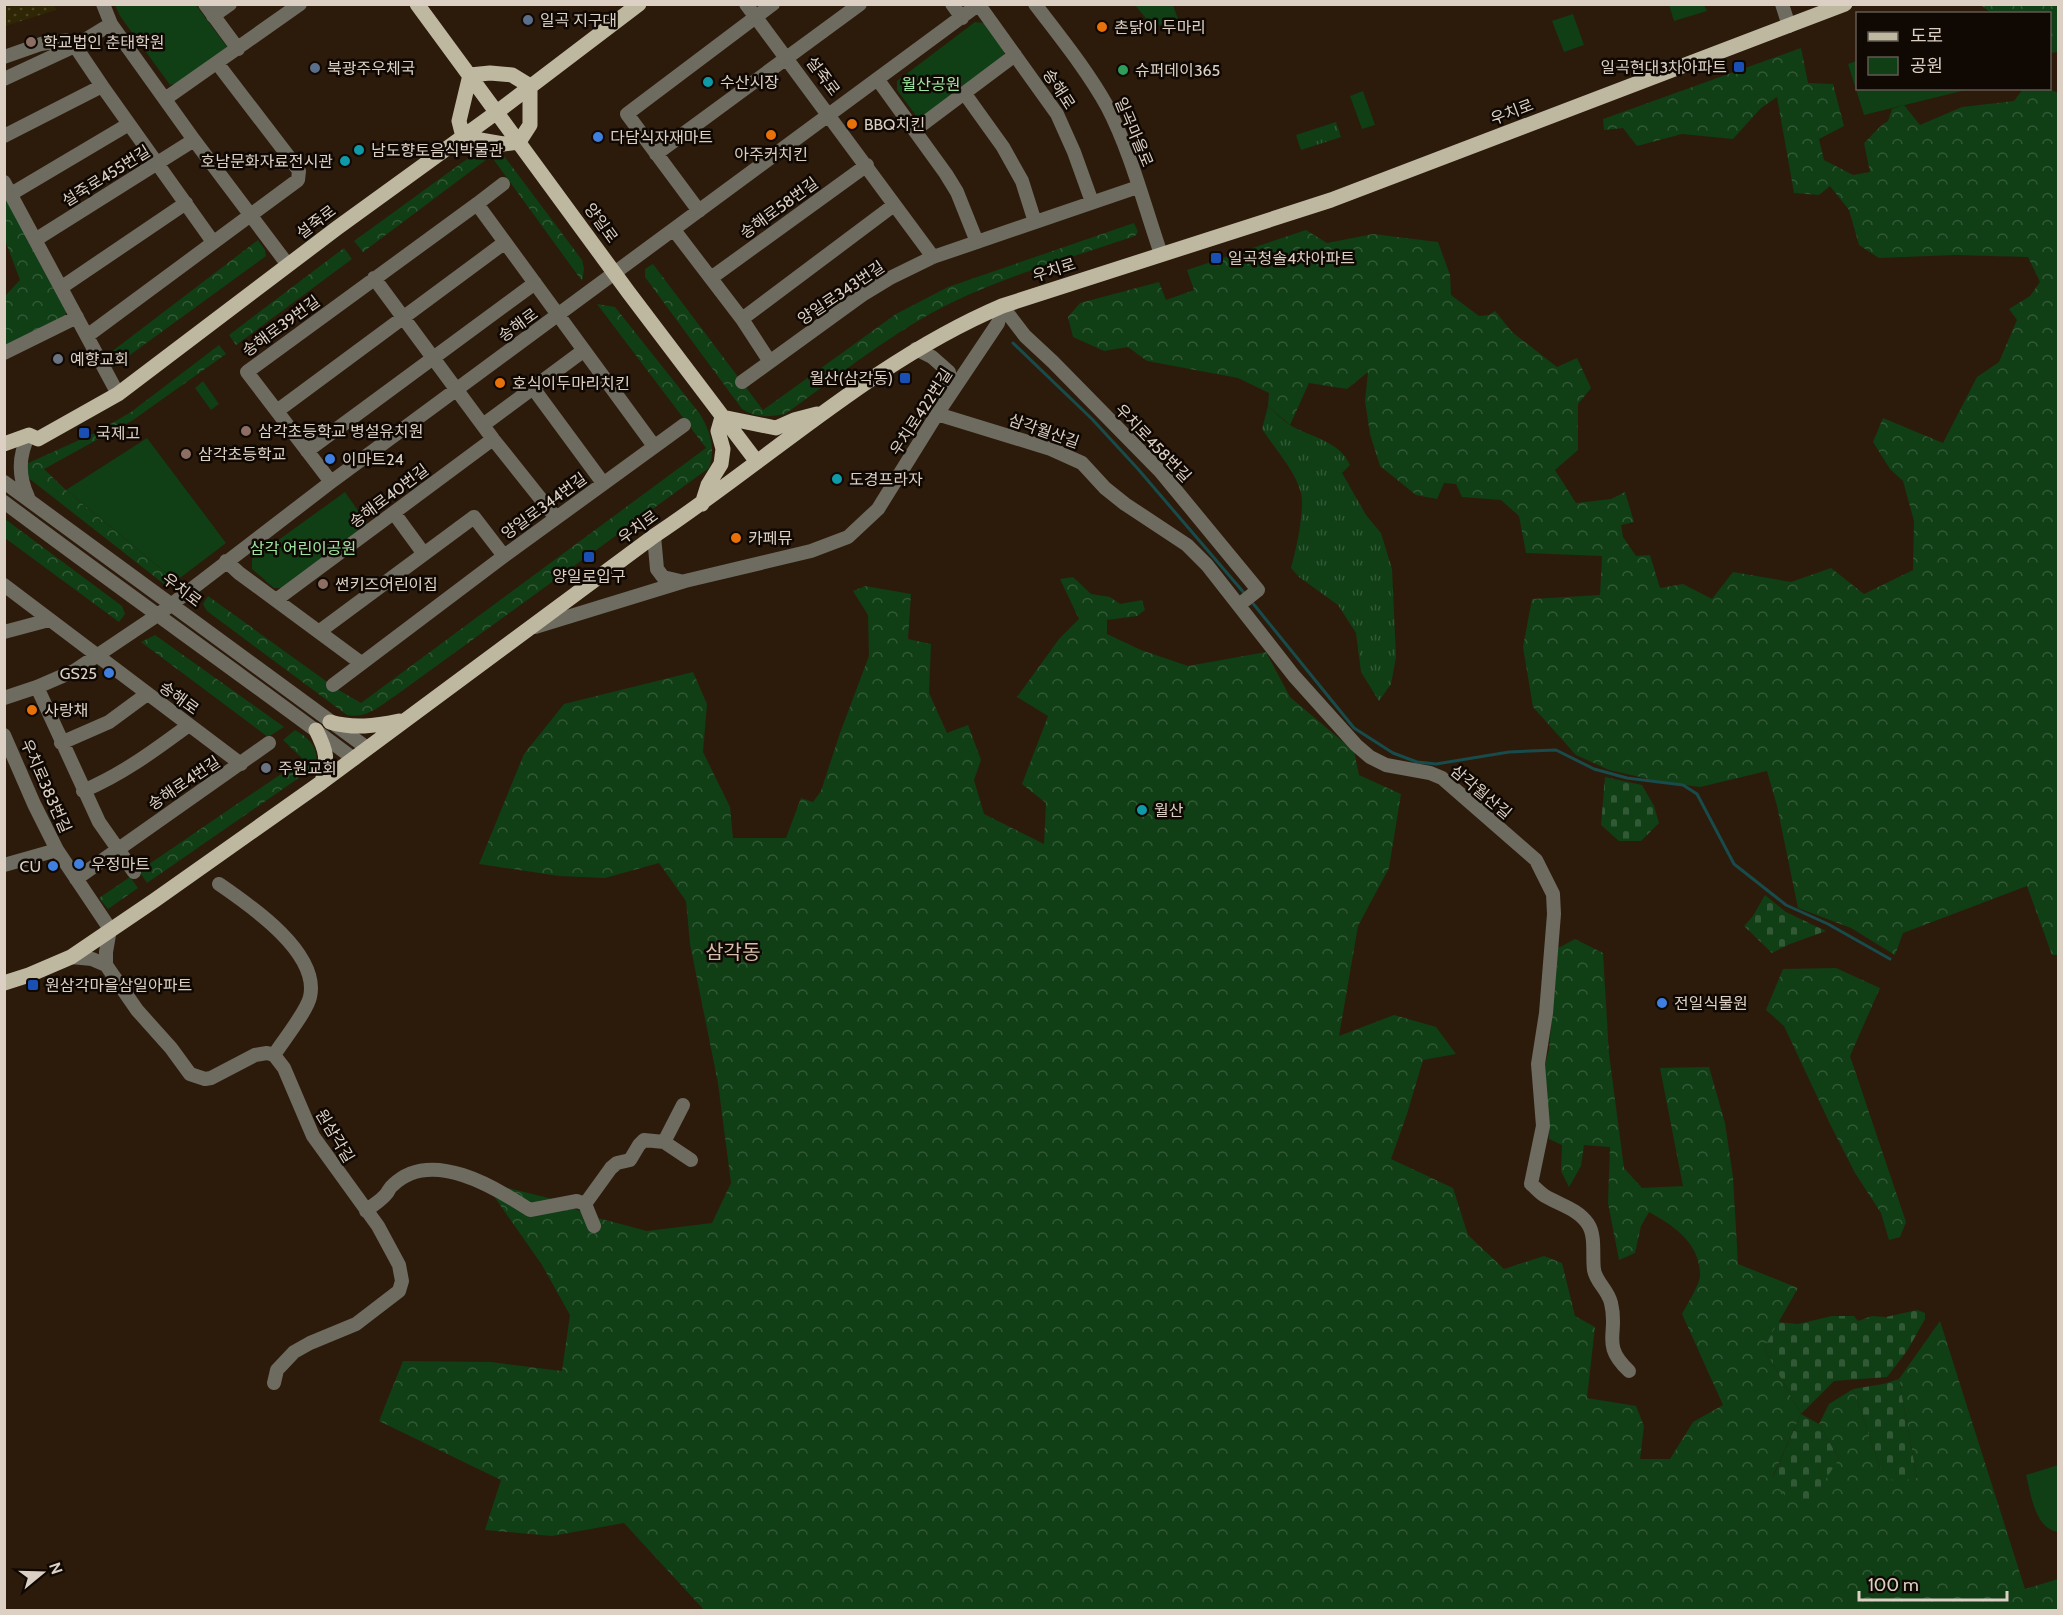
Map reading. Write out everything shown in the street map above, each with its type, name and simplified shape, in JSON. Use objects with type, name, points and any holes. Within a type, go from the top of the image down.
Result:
[{"type":"main road","name":"양일로","points":[[417,4],[615,274],[757,462]]},
{"type":"main road","name":"설죽로","points":[[4,444],[29,435],[38,439],[118,394],[639,4]]},
{"type":"main road","name":"우치로","points":[[4,983],[71,957],[155,900],[354,759],[654,536],[702,505],[826,411],[916,349],[962,322],[1002,306],[1374,184],[1845,4]]},
{"type":"main road","points":[[490,72],[512,75],[531,86],[530,125],[519,142],[503,144],[463,137],[459,121],[470,75],[490,72]]},
{"type":"main road","points":[[702,505],[708,485],[721,464],[723,449],[718,431],[722,417],[776,428],[826,411]]},
{"type":"main road","points":[[330,722],[343,725],[375,726],[405,720]]},
{"type":"main road","points":[[316,730],[325,748],[326,765],[322,782]]},
{"type":"street","points":[[103,4],[111,24],[288,265]]},
{"type":"street","points":[[205,4],[238,49]]},
{"type":"street","points":[[213,16],[230,4]]},
{"type":"street","points":[[165,99],[300,4]]},
{"type":"street","name":"설죽로","points":[[746,4],[830,115]]},
{"type":"street","points":[[699,210],[627,114],[773,4]]},
{"type":"street","name":"설죽로","points":[[656,154],[860,4]]},
{"type":"street","points":[[952,4],[962,18]]},
{"type":"street","name":"일곡마을로","points":[[1035,4],[1107,106],[1161,254]]},
{"type":"street","points":[[1782,4],[1789,26]]},
{"type":"street","name":"송해로","points":[[4,698],[74,671],[159,614],[331,482],[979,5],[1057,114],[1092,202]]},
{"type":"street","points":[[4,79],[75,46],[111,24]]},
{"type":"street","points":[[4,57],[49,42],[66,40],[75,46],[213,242]]},
{"type":"street","points":[[915,130],[1015,55]]},
{"type":"street","points":[[87,336],[298,180],[299,171],[217,63]]},
{"type":"street","points":[[878,80],[957,192],[977,242]]},
{"type":"street","points":[[4,136],[102,86]]},
{"type":"street","points":[[965,94],[1004,147],[1022,181],[1035,222]]},
{"type":"street","points":[[830,115],[933,257]]},
{"type":"street","name":"설죽로455번길","points":[[118,394],[8,188],[129,124]]},
{"type":"street","name":"설죽로455번길","points":[[35,240],[194,140]]},
{"type":"street","name":"송해로58번길","points":[[711,278],[867,165]]},
{"type":"street","name":"송해로39번길","points":[[331,482],[247,372],[502,184]]},
{"type":"street","name":"양일로343번길","points":[[742,382],[862,295],[890,278],[933,257],[1138,187]]},
{"type":"street","points":[[62,287],[186,203]]},
{"type":"street","points":[[477,204],[654,446]]},
{"type":"street","points":[[742,319],[894,205]]},
{"type":"street","points":[[674,230],[742,319],[770,362]]},
{"type":"street","points":[[277,411],[504,243]]},
{"type":"street","points":[[374,278],[458,389],[493,440],[556,518]]},
{"type":"street","points":[[308,451],[535,283]]},
{"type":"street","name":"우치로422번길","points":[[530,628],[685,581],[811,551],[848,537],[878,509],[998,323],[1002,306]]},
{"type":"street","name":"우치로458번길","points":[[1002,306],[1024,336],[1053,362],[1160,471],[1253,583],[1258,590],[1239,605]]},
{"type":"street","points":[[4,353],[77,317]]},
{"type":"street","points":[[916,349],[932,357],[949,372],[949,387],[940,410]]},
{"type":"street","points":[[483,425],[583,351]]},
{"type":"street","name":"양일로344번길","points":[[533,388],[603,483]]},
{"type":"street","name":"삼각월산길","points":[[940,410],[1051,449],[1082,463],[1105,488],[1187,545],[1207,565],[1314,700],[1370,757],[1386,765],[1430,773],[1442,778],[1536,860],[1544,871],[1554,894],[1554,914],[1546,1013],[1538,1064],[1543,1126],[1531,1184],[1544,1196],[1583,1217],[1590,1227],[1594,1273],[1611,1302],[1612,1350],[1620,1363],[1629,1371]]},
{"type":"street","name":"양일로344번길","points":[[333,685],[504,556],[684,425]]},
{"type":"street","points":[[28,499],[19,472],[29,435]]},
{"type":"street","name":"송해로40번길","points":[[276,600],[493,440]]},
{"type":"street","name":"우치로","points":[[4,482],[367,748]]},
{"type":"street","name":"우치로","points":[[4,502],[354,759]]},
{"type":"street","points":[[4,507],[21,514]]},
{"type":"street","points":[[394,513],[424,554]]},
{"type":"street","name":"양일로344번길","points":[[320,631],[474,517],[504,556]]},
{"type":"street","points":[[654,536],[657,569],[663,577],[685,581]]},
{"type":"street","points":[[226,561],[361,663]]},
{"type":"street","points":[[4,585],[99,656]]},
{"type":"street","points":[[4,632],[49,620]]},
{"type":"street","name":"송해로","points":[[99,656],[241,764]]},
{"type":"street","points":[[37,687],[99,822],[134,873]]},
{"type":"street","points":[[61,743],[109,722],[147,694]]},
{"type":"street","points":[[83,791],[110,780],[136,764],[189,725]]},
{"type":"street","name":"우치로383번길","points":[[4,735],[57,850],[110,929]]},
{"type":"street","name":"송해로4번길","points":[[76,879],[269,743]]},
{"type":"street","name":"우치로383번길","points":[[4,865],[57,850]]},
{"type":"street","points":[[110,929],[106,964],[137,1010],[171,1048],[190,1074],[205,1079],[211,1078],[255,1055],[267,1053],[274,1055],[306,1008],[312,980],[305,962],[283,936],[247,903],[219,884]]},
{"type":"street","points":[[71,957],[92,959],[106,964]]},
{"type":"street","name":"원삼각길","points":[[274,1055],[284,1068],[313,1136],[378,1226],[399,1265],[402,1281],[399,1291],[356,1324],[294,1352],[277,1370],[274,1383]]},
{"type":"street","points":[[664,1142],[683,1105]]},
{"type":"street","points":[[585,1204],[611,1168],[617,1163],[630,1160],[644,1140],[664,1142],[691,1160]]},
{"type":"street","points":[[366,1211],[393,1185],[407,1176],[428,1169],[437,1169],[464,1176],[505,1194],[530,1210],[577,1201],[585,1204],[594,1226]]},
{"type":"green space","points":[[115,5],[196,5],[227,47],[179,83],[170,85],[120,16]]},
{"type":"green space","points":[[1135,5],[1173,5],[1178,19],[1153,27]]},
{"type":"green space","points":[[1669,5],[1704,5],[1707,11],[1674,21]]},
{"type":"green space","points":[[1981,5],[2058,5],[2058,52],[2051,53],[2051,12],[1990,12]]},
{"type":"green space","points":[[1573,14],[1584,45],[1564,52],[1552,21]]},
{"type":"green space","name":"월산공원","points":[[975,22],[985,23],[1004,49],[1004,58],[926,118],[917,117],[897,90],[897,81]]},
{"type":"green space","points":[[1801,48],[1808,83],[1833,84],[1844,126],[1819,139],[1824,160],[1853,175],[1870,172],[1864,143],[1888,121],[1892,109],[1904,105],[1920,125],[1962,107],[2014,101],[2022,90],[2051,90],[2058,93],[2058,955],[2052,955],[2027,886],[1903,933],[1895,955],[1851,928],[1798,908],[1777,806],[1767,771],[1700,787],[1662,782],[1609,770],[1576,755],[1533,707],[1523,647],[1532,599],[1600,595],[1602,556],[1526,553],[1519,516],[1501,500],[1462,497],[1456,484],[1444,483],[1437,499],[1416,495],[1380,466],[1370,434],[1365,401],[1368,372],[1347,389],[1309,383],[1290,425],[1268,406],[1269,393],[1238,378],[1147,361],[1128,347],[1104,351],[1073,337],[1068,317],[1080,303],[1159,282],[1166,300],[1194,290],[1187,270],[1306,230],[1327,243],[1373,234],[1438,242],[1450,275],[1451,295],[1479,316],[1489,315],[1495,311],[1512,332],[1557,367],[1577,358],[1591,388],[1578,404],[1578,450],[1555,470],[1576,503],[1611,499],[1625,492],[1634,522],[1621,525],[1623,537],[1636,556],[1650,555],[1660,588],[1683,584],[1712,599],[1733,572],[1791,582],[1831,568],[1864,594],[1913,570],[1914,521],[1903,481],[1890,469],[1873,442],[1883,418],[1943,443],[1977,377],[1999,362],[2017,320],[2009,309],[2030,296],[2040,282],[2028,257],[1955,255],[1879,258],[1859,245],[1849,210],[1830,186],[1819,195],[1794,193],[1777,97],[1761,108],[1733,139],[1682,134],[1637,146],[1623,128],[1604,130],[1603,119]]},
{"type":"green space","points":[[1856,61],[1856,90],[1848,64]]},
{"type":"green space","points":[[1856,90],[1966,90],[1864,115]]},
{"type":"green space","points":[[1363,91],[1375,125],[1362,129],[1350,96]]},
{"type":"green space","points":[[1336,122],[1341,137],[1301,150],[1296,135]]},
{"type":"green space","points":[[493,148],[501,152],[582,260],[584,269],[582,281],[491,156],[363,252],[354,241],[467,159],[482,150]]},
{"type":"green space","points":[[4,190],[67,308],[65,317],[5,347],[5,296],[20,280],[5,240]]},
{"type":"green space","points":[[1134,223],[1138,232],[1135,236],[1043,266],[953,302],[909,326],[867,354],[785,414],[774,416],[758,415],[742,409],[645,277],[645,269],[653,264],[763,410],[896,314],[948,287]]},
{"type":"green space","points":[[258,240],[266,256],[112,368],[106,356]]},
{"type":"green space","points":[[344,248],[352,259],[236,345],[229,335]]},
{"type":"green space","points":[[597,304],[615,307],[700,414],[711,440],[712,454],[709,468],[395,696],[360,715],[347,715],[207,611],[203,604],[208,596],[337,689],[361,703],[706,448]]},
{"type":"green space","points":[[219,345],[226,354],[133,420],[44,469],[176,581],[164,584],[26,476],[26,464],[95,433],[131,412]]},
{"type":"green space","points":[[203,381],[219,404],[211,410],[195,388]]},
{"type":"green space","points":[[1268,406],[1290,425],[1324,440],[1339,450],[1350,465],[1342,473],[1366,515],[1381,533],[1392,569],[1396,657],[1391,684],[1379,701],[1361,672],[1356,633],[1338,605],[1299,577],[1291,568],[1301,519],[1302,500],[1298,484],[1289,468],[1262,429]]},
{"type":"green space","points":[[147,438],[226,543],[176,581],[66,490]]},
{"type":"green space","name":"삼각 어린이공원","points":[[345,492],[369,526],[282,588],[274,588],[252,569],[252,559]]},
{"type":"green space","points":[[5,519],[122,606],[125,614],[119,622],[5,538]]},
{"type":"green space","points":[[1073,577],[1091,594],[1110,597],[1120,604],[1142,600],[1145,610],[1137,616],[1107,620],[1107,634],[1141,650],[1188,666],[1266,652],[1290,697],[1354,751],[1359,775],[1401,794],[1389,868],[1358,926],[1339,1036],[1394,1015],[1436,1027],[1456,1054],[1423,1060],[1391,1159],[1453,1188],[1468,1235],[1504,1269],[1544,1256],[1562,1263],[1575,1316],[1595,1327],[1587,1398],[1636,1406],[1644,1426],[1640,1459],[1670,1459],[1693,1422],[1723,1405],[1682,1314],[1696,1289],[1700,1275],[1696,1254],[1684,1237],[1668,1223],[1649,1212],[1641,1226],[1635,1253],[1619,1260],[1608,1203],[1610,1147],[1584,1145],[1581,1166],[1569,1187],[1561,1171],[1562,1145],[1549,1139],[1542,1077],[1549,1049],[1558,948],[1575,939],[1603,953],[1609,1054],[1624,1168],[1642,1188],[1683,1186],[1660,1068],[1709,1067],[1725,1123],[1733,1177],[1738,1264],[1798,1288],[1764,1348],[1801,1414],[1773,1476],[1839,1459],[1819,1424],[1829,1404],[1853,1389],[1881,1470],[1917,1478],[1899,1379],[1940,1321],[2025,1589],[2058,1579],[2058,1610],[704,1610],[624,1523],[552,1536],[485,1530],[501,1480],[379,1421],[403,1361],[491,1362],[562,1371],[570,1315],[542,1265],[484,1182],[552,1199],[594,1217],[647,1231],[712,1223],[731,1183],[718,1083],[690,944],[686,901],[659,863],[605,878],[559,876],[479,864],[524,754],[564,704],[693,672],[707,704],[703,752],[730,807],[733,838],[786,838],[801,798],[813,802],[821,791],[869,656],[868,615],[853,591],[865,586],[911,594],[908,639],[931,644],[929,693],[947,733],[968,725],[981,760],[974,780],[984,814],[1044,844],[1046,803],[1022,784],[1048,716],[1017,697],[1059,639],[1079,619],[1060,579]]},
{"type":"green space","points":[[155,635],[284,727],[268,737],[141,642]]},
{"type":"green space","points":[[295,730],[305,737],[315,749],[316,766],[147,883],[139,871],[303,759],[283,740]]},
{"type":"green space","points":[[1605,777],[1642,785],[1654,806],[1659,823],[1641,841],[1619,841],[1601,825]]},
{"type":"green space","points":[[130,877],[138,888],[108,909],[99,898]]},
{"type":"green space","points":[[1765,895],[1786,912],[1826,931],[1772,953],[1744,926],[1753,916]]},
{"type":"green space","points":[[1836,968],[1880,988],[1850,1056],[1906,1222],[1900,1237],[1889,1240],[1881,1213],[1855,1173],[1784,1026],[1766,1010],[1783,969]]},
{"type":"green space","points":[[1917,1310],[1925,1313],[1925,1319],[1907,1351],[1887,1377],[1834,1381],[1801,1414],[1764,1348],[1778,1322],[1798,1324],[1832,1316],[1854,1316],[1858,1321],[1872,1316],[1886,1317]]},
{"type":"green space","points":[[1899,1379],[1917,1478],[1894,1482],[1881,1470],[1853,1389]]},
{"type":"green space","points":[[1801,1414],[1819,1424],[1839,1459],[1812,1500],[1789,1502],[1773,1477]]},
{"type":"green space","points":[[2058,1465],[2058,1532],[2050,1529],[2039,1518],[2026,1475]]},
{"type":"sand","points":[[5,5],[54,5],[56,10],[5,26]]},
{"type":"waterway","points":[[1013,343],[1092,419],[1245,594]]},
{"type":"waterway","points":[[1251,601],[1354,728],[1393,753],[1417,762],[1436,764],[1509,752],[1556,750],[1594,769],[1627,778],[1683,785],[1697,794],[1734,864],[1786,905],[1828,924],[1890,959]]},
{"type":"place","name":"일곡 지구대","points":[[528,20]]},
{"type":"place","name":"촌닭이 두마리","points":[[1102,27]]},
{"type":"place","name":"학교법인 춘태학원","points":[[31,42]]},
{"type":"place","name":"일곡현대3차아파트","points":[[1739,67]]},
{"type":"place","name":"북광주우체국","points":[[315,68]]},
{"type":"place","name":"슈퍼데이365","points":[[1123,70]]},
{"type":"place","name":"수산시장","points":[[708,82]]},
{"type":"place","name":"BBQ치킨","points":[[852,124]]},
{"type":"place","name":"아주커치킨","points":[[771,135]]},
{"type":"place","name":"다담식자재마트","points":[[598,137]]},
{"type":"place","name":"남도향토음식박물관","points":[[359,150]]},
{"type":"place","name":"호남문화자료전시관","points":[[345,161]]},
{"type":"place","name":"일곡청솔4차아파트","points":[[1216,258]]},
{"type":"place","name":"예향교회","points":[[58,359]]},
{"type":"place","name":"월산(삼각동)","points":[[905,378]]},
{"type":"place","name":"호식이두마리치킨","points":[[500,383]]},
{"type":"place","name":"삼각초등학교 병설유치원","points":[[246,431]]},
{"type":"place","name":"국제고","points":[[84,433]]},
{"type":"place","name":"삼각초등학교","points":[[186,454]]},
{"type":"place","name":"이마트24","points":[[330,459]]},
{"type":"place","name":"도경프라자","points":[[837,479]]},
{"type":"place","name":"카페뮤","points":[[736,538]]},
{"type":"place","name":"양일로입구","points":[[589,557]]},
{"type":"place","name":"썬키즈어린이집","points":[[323,584]]},
{"type":"place","name":"GS25","points":[[109,673]]},
{"type":"place","name":"사랑채","points":[[32,710]]},
{"type":"place","name":"주원교회","points":[[266,768]]},
{"type":"place","name":"월산","points":[[1142,810]]},
{"type":"place","name":"우정마트","points":[[79,864]]},
{"type":"place","name":"CU","points":[[53,866]]},
{"type":"place","name":"원삼각마을삼일아파트","points":[[33,985]]},
{"type":"place","name":"전일식물원","points":[[1662,1003]]},
{"type":"district","name":"삼각동","points":[[733,952]]}]
